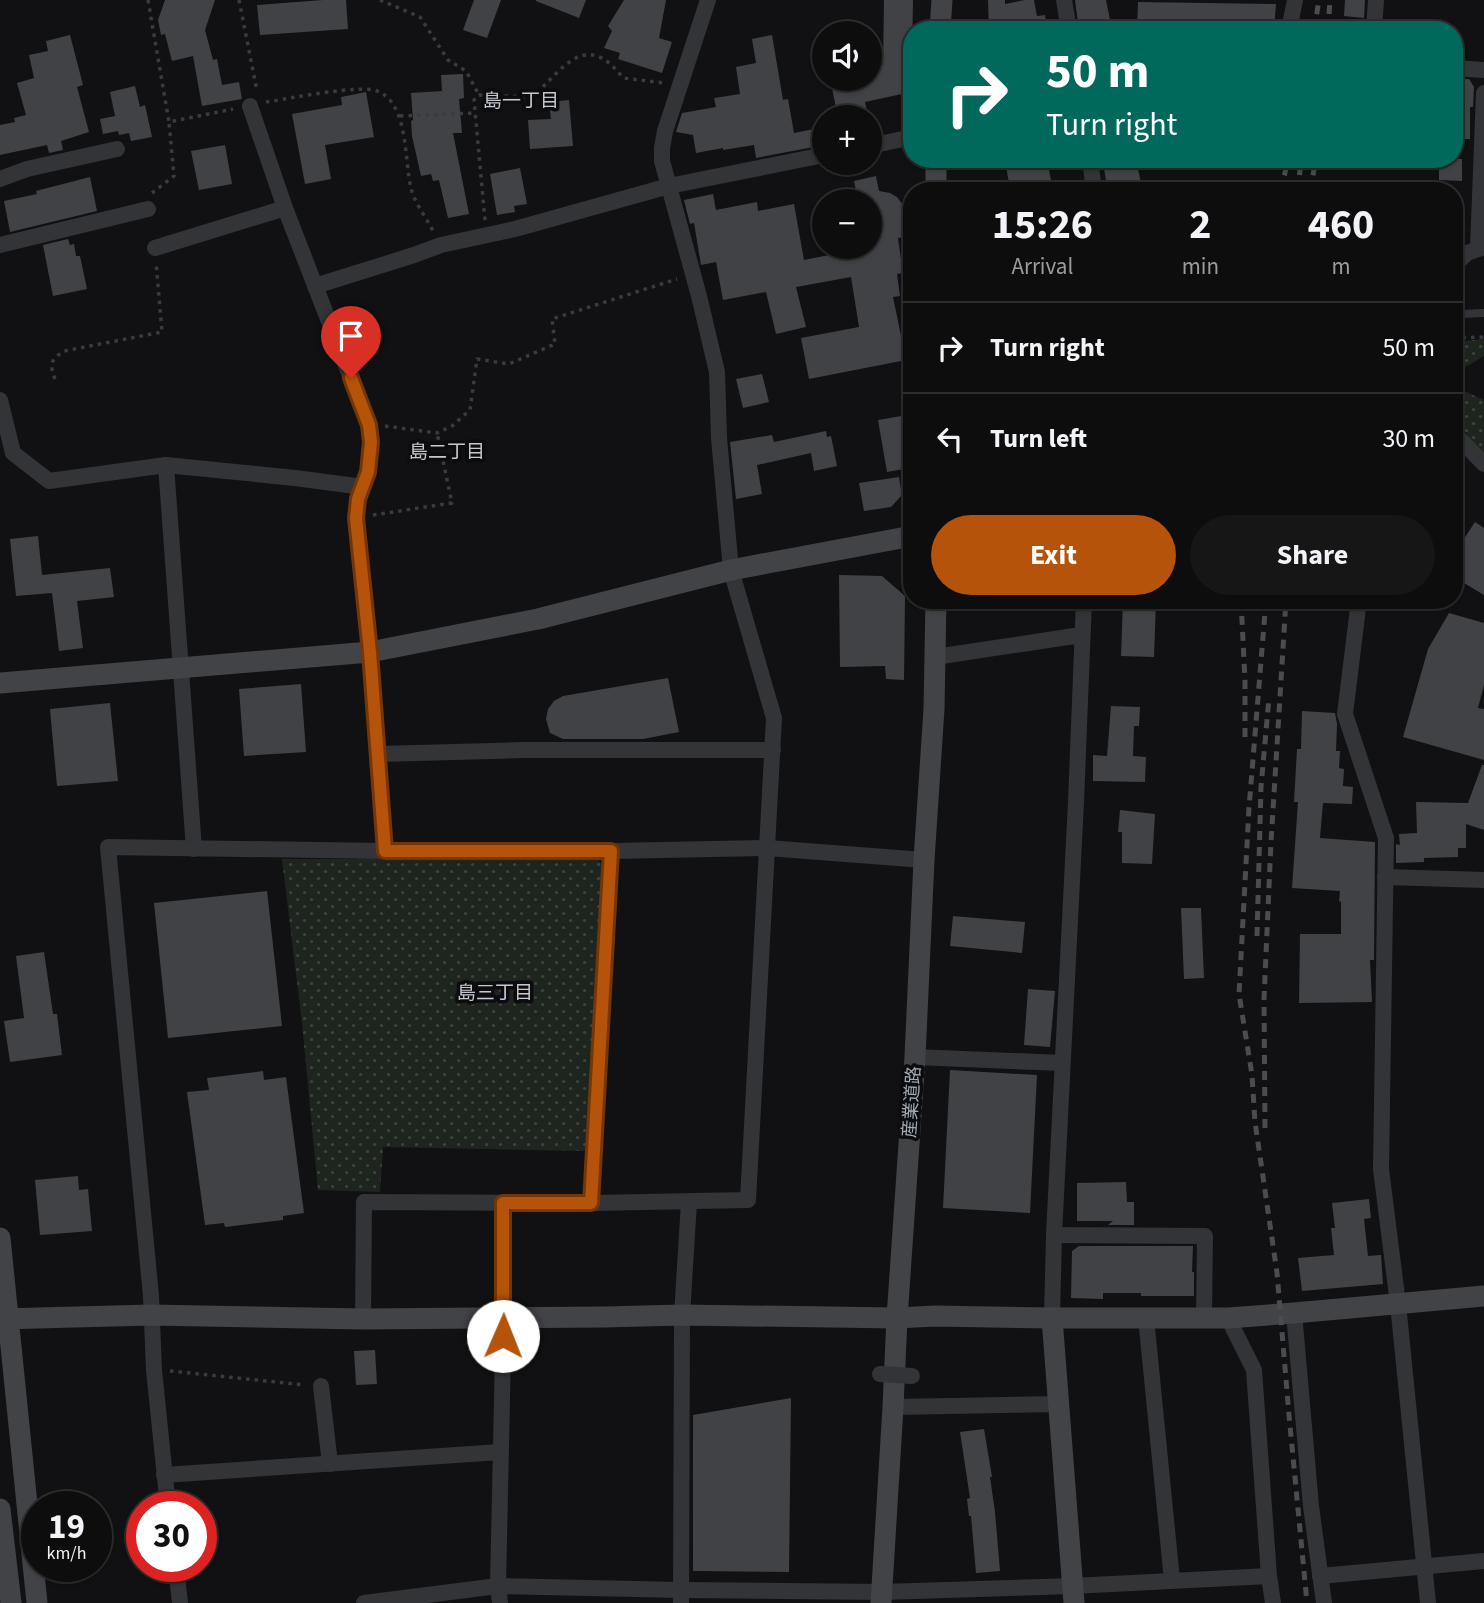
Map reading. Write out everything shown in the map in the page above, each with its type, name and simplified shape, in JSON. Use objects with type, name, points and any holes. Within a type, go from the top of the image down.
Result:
[{"type":"street","points":[[363,1319],[364,1202],[591,1203],[748,1200],[774,718],[731,570],[719,438],[717,372],[662,161],[665,131],[708,0]]},
{"type":"street","points":[[941,21],[942,0]]},
{"type":"street","points":[[1064,0],[1068,21]]},
{"type":"street","points":[[1291,21],[1295,0]]},
{"type":"street","points":[[1375,21],[1376,0]]},
{"type":"street","points":[[1463,69],[1484,71]]},
{"type":"street","points":[[1463,257],[1481,247],[1484,93]]},
{"type":"street","points":[[250,106],[285,208],[369,425],[371,442],[368,472],[358,499],[356,518],[379,754],[385,851]]},
{"type":"street","points":[[882,143],[903,139]]},
{"type":"street","points":[[0,179],[27,169],[117,149]]},
{"type":"street","points":[[315,286],[440,245],[486,236],[668,187],[812,157]]},
{"type":"street","points":[[155,248],[285,208]]},
{"type":"street","points":[[0,245],[148,209]]},
{"type":"street","points":[[0,400],[13,453],[48,481],[166,465],[363,487]]},
{"type":"street","points":[[1463,442],[1484,464]]},
{"type":"street","points":[[166,465],[194,849]]},
{"type":"street","points":[[0,683],[370,652],[538,619],[731,570],[903,538]]},
{"type":"street","name":"産業道路","points":[[882,1597],[934,709],[936,609]]},
{"type":"street","points":[[1074,1595],[1052,1318],[1083,609]]},
{"type":"street","points":[[1358,609],[1345,714],[1386,838],[1381,1169],[1398,1304],[1428,1603]]},
{"type":"street","points":[[935,657],[1081,635]]},
{"type":"street","points":[[379,754],[524,750],[773,750]]},
{"type":"street","points":[[166,1491],[108,847],[385,851],[766,848],[924,860]]},
{"type":"street","points":[[591,1203],[611,851]]},
{"type":"street","points":[[1385,877],[1484,880]]},
{"type":"street","points":[[915,1057],[1062,1063]]},
{"type":"street","points":[[681,1596],[682,1315],[689,1202]]},
{"type":"street","points":[[500,1603],[498,1586],[504,1317],[503,1203]]},
{"type":"street","points":[[1054,1235],[1205,1236],[1204,1317]]},
{"type":"street","points":[[0,1238],[4,1319],[37,1603]]},
{"type":"street","points":[[4,1319],[151,1315],[363,1319],[682,1315],[1228,1318],[1484,1296]]},
{"type":"street","points":[[1294,1314],[1311,1506],[1324,1603]]},
{"type":"street","points":[[1146,1318],[1172,1580]]},
{"type":"street","points":[[1228,1318],[1254,1370],[1273,1603]]},
{"type":"street","points":[[880,1374],[912,1376]]},
{"type":"street","points":[[321,1386],[330,1464]]},
{"type":"street","points":[[893,1407],[1059,1404]]},
{"type":"street","points":[[164,1475],[500,1452]]},
{"type":"street","points":[[0,1509],[10,1603]]},
{"type":"street","points":[[1320,1576],[1484,1561]]},
{"type":"street","points":[[364,1603],[498,1586],[681,1596],[1074,1595],[1172,1580],[1269,1576]]},
{"type":"street","points":[[178,1582],[180,1603]]},
{"type":"lane","points":[[1463,314],[1484,313]]},
{"type":"path","points":[[148,0],[169,122],[174,176],[152,192],[148,209]]},
{"type":"path","points":[[239,0],[259,103],[358,89],[377,90],[391,100],[400,116],[411,190],[440,245]]},
{"type":"path","points":[[380,0],[421,17],[448,60],[466,71],[479,95]]},
{"type":"path","points":[[486,236],[474,100],[479,95],[533,97],[567,63],[584,54],[600,57],[623,78],[681,85]]},
{"type":"path","points":[[169,122],[250,106]]},
{"type":"path","points":[[400,116],[475,113]]},
{"type":"path","points":[[55,379],[51,367],[54,358],[64,351],[162,332],[155,248]]},
{"type":"path","points":[[369,425],[437,433],[452,426],[470,411],[477,359],[509,364],[555,344],[552,319],[693,274]]},
{"type":"path","points":[[1463,338],[1484,337]]},
{"type":"path","points":[[356,518],[452,503],[437,433]]},
{"type":"path","points":[[154,1370],[321,1386]]},
{"type":"shaded area","points":[[1484,339],[1484,356],[1463,367],[1463,341]]},
{"type":"shaded area","points":[[1463,390],[1484,400],[1484,453],[1463,429]]},
{"type":"shaded area","points":[[282,859],[598,859],[603,867],[586,1151],[383,1147],[380,1192],[318,1190],[302,1023]]},
{"type":"building","points":[[165,0],[215,0],[205,30],[213,60],[217,59],[222,85],[239,82],[242,99],[202,106],[193,56],[172,61],[165,34],[161,35],[158,20]]},
{"type":"building","points":[[346,0],[348,29],[260,35],[257,5]]},
{"type":"building","points":[[474,0],[501,0],[487,38],[463,30]]},
{"type":"building","points":[[536,0],[586,0],[579,18]]},
{"type":"building","points":[[624,0],[666,0],[659,38],[672,42],[662,73],[618,59],[620,53],[604,48],[612,31],[608,26]]},
{"type":"building","points":[[884,0],[913,0],[913,21],[903,21],[903,94],[865,102],[866,105],[835,105],[833,91],[882,91]]},
{"type":"building","points":[[988,0],[1005,0],[1005,4],[1034,0],[1037,16],[1045,15],[1046,21],[989,21]]},
{"type":"building","points":[[1075,0],[1106,0],[1110,21],[1078,21]]},
{"type":"building","points":[[1345,0],[1365,0],[1364,18],[1344,16]]},
{"type":"building","points":[[1138,2],[1276,4],[1275,21],[1137,21]]},
{"type":"building","points":[[70,35],[83,85],[77,87],[89,132],[61,141],[63,150],[49,153],[47,145],[0,155],[0,125],[15,122],[14,118],[26,115],[17,83],[34,78],[29,55],[48,51],[46,41]]},
{"type":"building","points":[[772,35],[783,100],[788,99],[794,133],[812,129],[812,147],[756,158],[754,145],[696,153],[693,135],[676,132],[682,113],[716,107],[714,98],[740,94],[736,67],[756,63],[752,39]]},
{"type":"building","points":[[463,74],[464,98],[459,99],[462,133],[453,133],[469,214],[448,218],[439,180],[433,181],[431,174],[421,176],[412,136],[411,93],[442,91],[441,75]]},
{"type":"building","points":[[1463,79],[1469,79],[1474,87],[1473,107],[1470,107],[1470,139],[1463,139]]},
{"type":"building","points":[[135,86],[140,107],[145,105],[152,137],[131,141],[129,133],[119,135],[118,131],[103,134],[100,119],[115,116],[110,92]]},
{"type":"building","points":[[366,92],[374,137],[325,145],[331,179],[305,184],[292,114],[342,105],[341,97]]},
{"type":"building","points":[[569,100],[573,146],[530,149],[528,120],[551,119],[549,102]]},
{"type":"building","points":[[225,145],[232,184],[199,190],[191,151]]},
{"type":"building","points":[[520,168],[527,204],[514,206],[515,212],[497,215],[490,174]]},
{"type":"building","points":[[1006,168],[1049,168],[1051,182],[1009,182]]},
{"type":"building","points":[[1138,168],[1141,182],[1106,182],[1104,169]]},
{"type":"building","points":[[1439,168],[1462,168],[1462,181],[1439,180]]},
{"type":"building","points":[[876,176],[879,189],[856,189],[854,181]]},
{"type":"building","points":[[90,177],[97,211],[10,232],[4,201],[37,194],[36,191]]},
{"type":"building","points":[[882,192],[897,197],[903,205],[903,237],[898,238],[903,273],[897,274],[900,296],[893,297],[903,345],[903,361],[809,379],[801,338],[859,327],[851,277],[796,287],[806,327],[776,334],[766,292],[723,300],[716,262],[701,265],[694,223],[690,224],[684,200],[713,194],[716,210],[757,202],[758,211],[794,204],[804,260],[882,259]]},
{"type":"building","points":[[68,239],[70,245],[74,244],[76,256],[80,256],[87,289],[53,296],[43,245]]},
{"type":"building","points":[[762,374],[769,402],[743,408],[736,379]]},
{"type":"building","points":[[903,416],[903,469],[887,472],[878,420]]},
{"type":"building","points":[[826,431],[827,437],[831,436],[837,466],[814,471],[811,453],[757,465],[762,494],[736,499],[730,442],[772,435],[774,442]]},
{"type":"building","points":[[899,477],[902,495],[891,507],[864,511],[859,483]]},
{"type":"building","points":[[1475,522],[1484,528],[1484,595],[1463,582],[1463,540]]},
{"type":"building","points":[[38,536],[42,575],[110,568],[114,597],[77,601],[83,648],[59,651],[52,593],[16,596],[10,539]]},
{"type":"building","points":[[839,575],[882,576],[903,594],[904,680],[886,679],[885,666],[840,667]]},
{"type":"building","points":[[1123,609],[1156,609],[1154,657],[1121,656]]},
{"type":"building","points":[[1449,613],[1484,623],[1484,685],[1478,708],[1484,709],[1484,760],[1403,737],[1428,649]]},
{"type":"building","points":[[668,678],[679,732],[643,739],[563,739],[550,733],[546,719],[548,709],[554,701],[563,696]]},
{"type":"building","points":[[301,684],[306,752],[244,756],[239,689]]},
{"type":"building","points":[[110,703],[118,781],[57,786],[50,709]]},
{"type":"building","points":[[1111,706],[1140,707],[1139,726],[1134,726],[1133,756],[1146,757],[1145,782],[1093,781],[1093,755],[1107,756]]},
{"type":"building","points":[[1302,711],[1335,713],[1336,751],[1340,751],[1339,768],[1344,769],[1343,786],[1353,787],[1352,804],[1323,803],[1320,838],[1375,842],[1374,960],[1370,960],[1372,1002],[1299,1003],[1300,934],[1341,934],[1340,891],[1292,888],[1298,802],[1294,802],[1297,749],[1301,749]]},
{"type":"building","points":[[1482,765],[1484,830],[1466,824],[1466,848],[1458,848],[1458,857],[1424,858],[1424,862],[1396,863],[1396,844],[1400,845],[1399,834],[1417,833],[1416,802],[1468,803]]},
{"type":"building","points":[[1120,810],[1155,814],[1152,864],[1122,863],[1122,832],[1118,832]]},
{"type":"building","points":[[267,891],[282,1026],[168,1038],[154,903]]},
{"type":"building","points":[[1181,908],[1201,908],[1204,978],[1184,979]]},
{"type":"building","points":[[953,916],[1025,922],[1022,953],[950,946]]},
{"type":"building","points":[[44,952],[53,1014],[57,1014],[62,1055],[10,1062],[4,1021],[24,1018],[16,956]]},
{"type":"building","points":[[1028,989],[1055,991],[1050,1047],[1024,1045]]},
{"type":"building","points":[[950,1070],[1037,1075],[1030,1213],[943,1208]]},
{"type":"building","points":[[263,1071],[264,1080],[286,1077],[304,1213],[283,1216],[283,1220],[225,1227],[224,1223],[205,1225],[187,1092],[209,1090],[207,1078]]},
{"type":"building","points":[[78,1176],[79,1190],[88,1189],[92,1231],[40,1235],[35,1180]]},
{"type":"building","points":[[1126,1182],[1127,1202],[1134,1202],[1134,1225],[1108,1225],[1113,1221],[1077,1221],[1077,1183]]},
{"type":"building","points":[[1369,1199],[1371,1218],[1364,1219],[1368,1256],[1381,1255],[1383,1284],[1302,1291],[1298,1258],[1334,1255],[1332,1203]]},
{"type":"building","points":[[1079,1246],[1193,1246],[1194,1296],[1103,1293],[1103,1299],[1071,1298],[1072,1251]]},
{"type":"building","points":[[375,1350],[377,1384],[356,1385],[354,1351]]},
{"type":"building","points":[[791,1398],[789,1572],[693,1571],[693,1415]]},
{"type":"building","points":[[984,1429],[992,1477],[1000,1571],[976,1573],[967,1499],[970,1498],[960,1432]]},
{"type":"railway","points":[[1316,21],[1319,0]]},
{"type":"railway","points":[[1329,21],[1330,0]]},
{"type":"railway","points":[[1283,182],[1286,168]]},
{"type":"railway","points":[[1299,182],[1300,168]]},
{"type":"railway","points":[[1312,182],[1314,168]]},
{"type":"railway","points":[[1241,609],[1245,742]]},
{"type":"railway","points":[[1265,609],[1249,808],[1239,994],[1277,1273],[1307,1603]]},
{"type":"railway","points":[[1265,1128],[1264,999],[1285,609]]},
{"type":"railway","points":[[1257,936],[1261,787],[1269,698]]},
{"type":"district","name":"島一丁目","points":[[521,101]]},
{"type":"district","name":"島二丁目","points":[[447,452]]},
{"type":"district","name":"島三丁目","points":[[495,993]]},
{"type":"route","points":[[351,378],[369,425],[371,442],[368,472],[358,499],[356,518],[379,754],[385,851],[611,851],[591,1203],[503,1203],[503,1336]]}]
